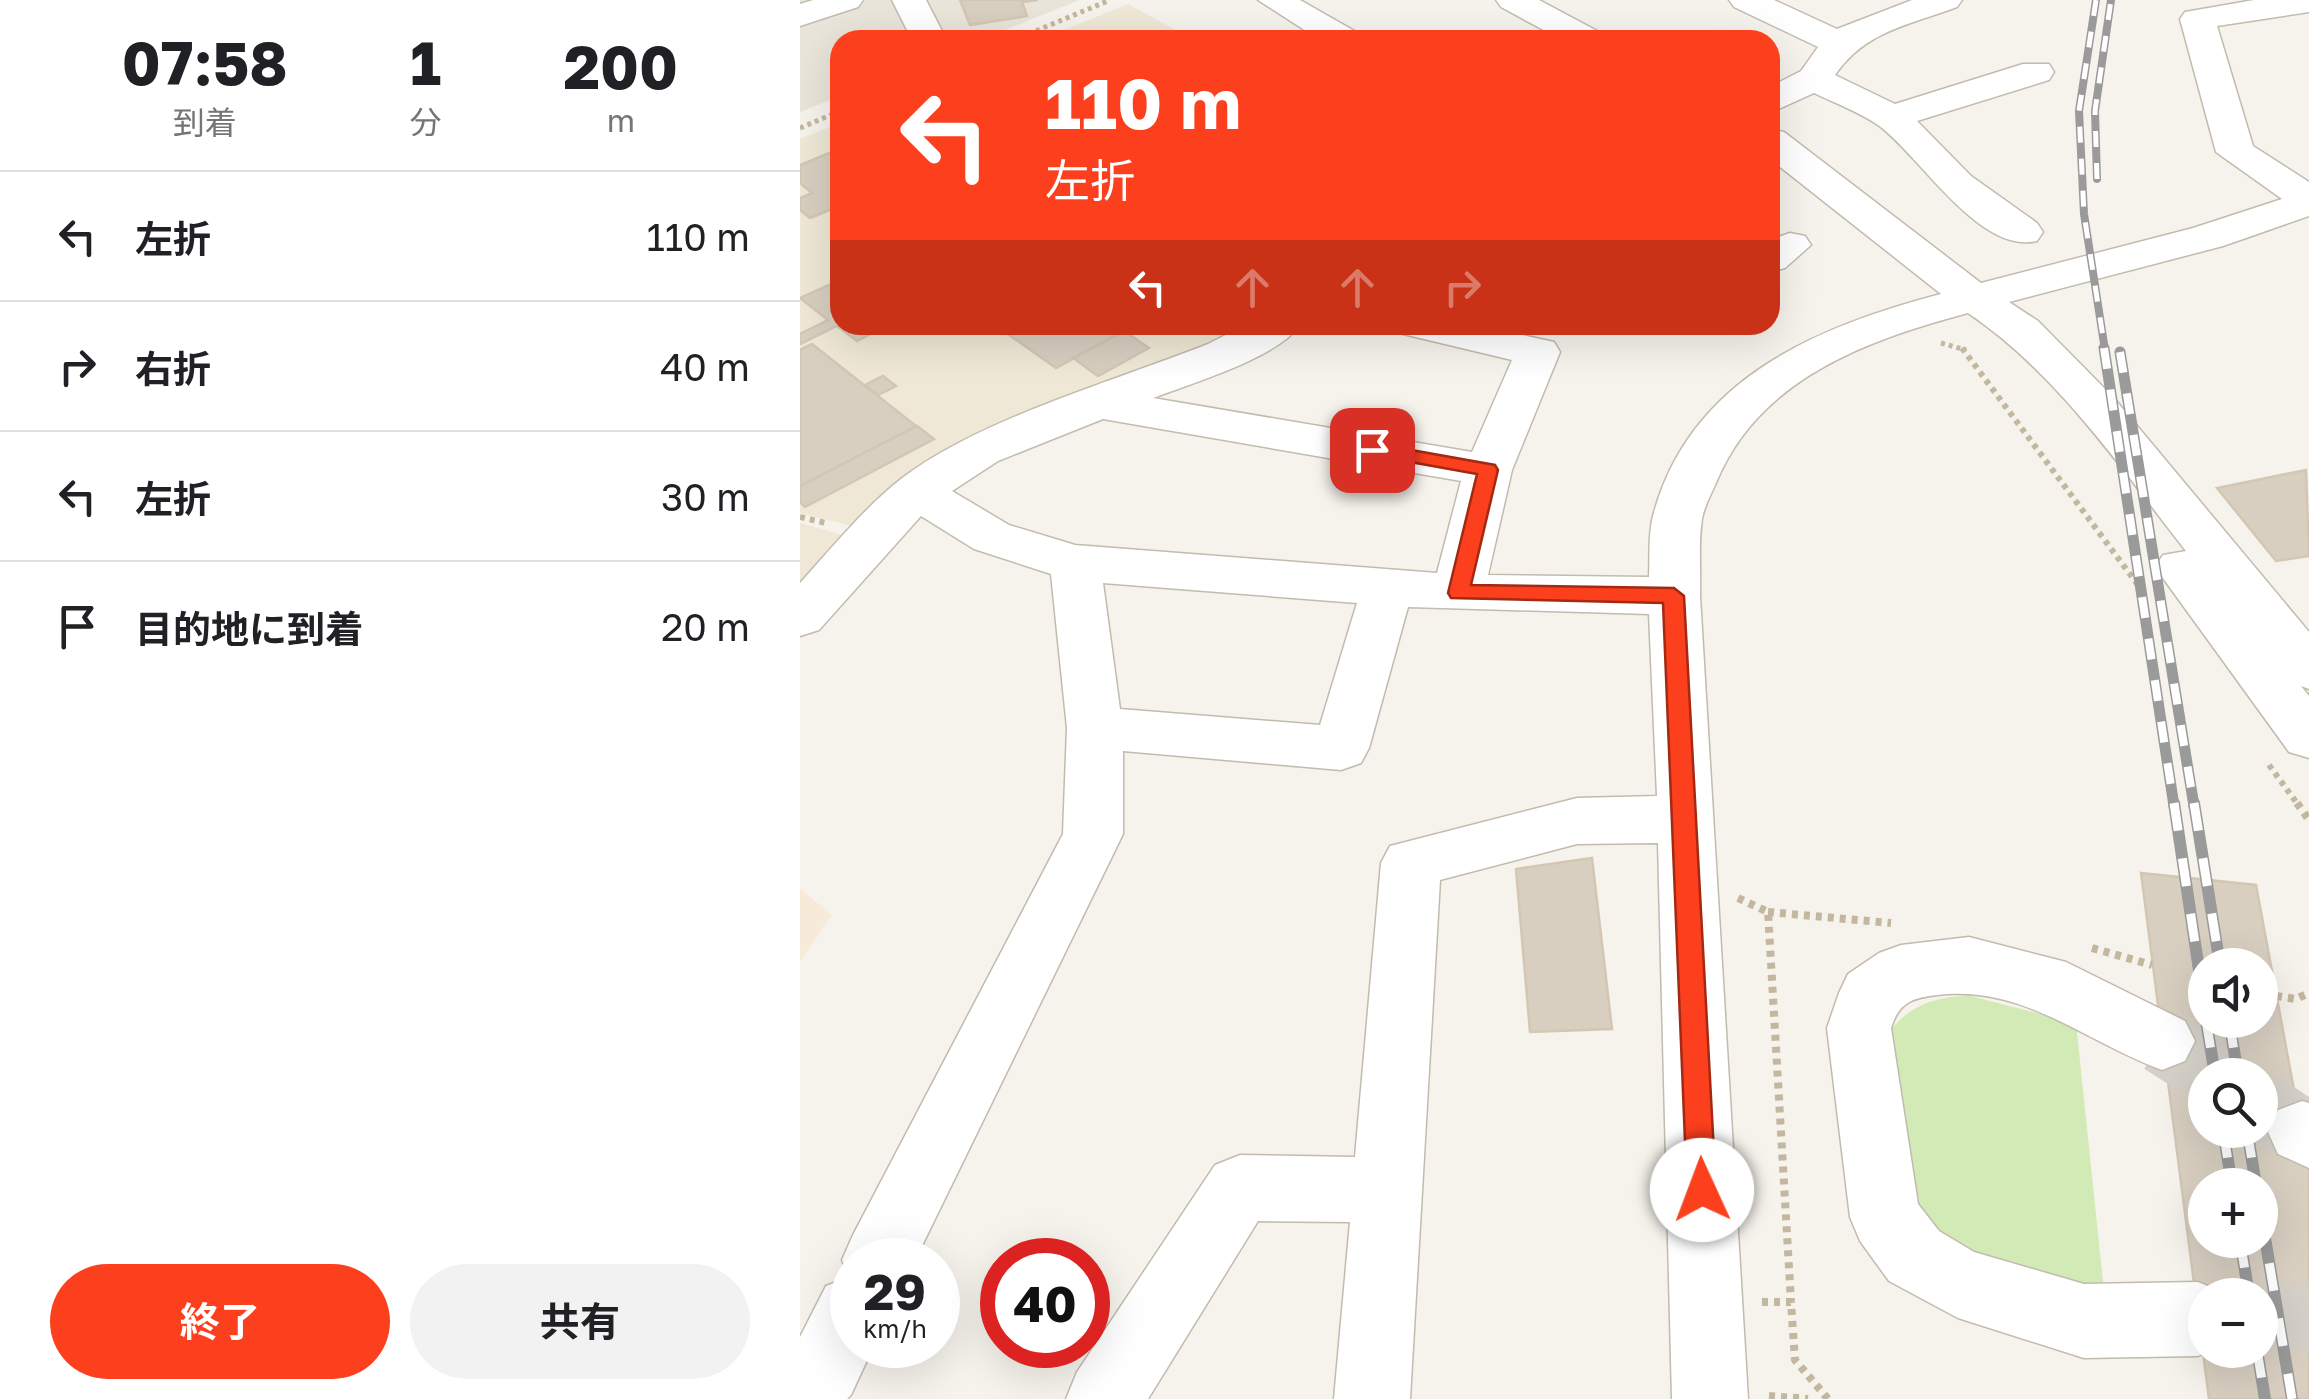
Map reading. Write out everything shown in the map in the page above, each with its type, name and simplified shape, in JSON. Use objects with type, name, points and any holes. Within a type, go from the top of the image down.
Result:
[{"type":"street","points":[[800,16],[846,0]]},
{"type":"street","points":[[909,0],[924,30]]},
{"type":"street","points":[[1276,0],[1328,30]]},
{"type":"street","points":[[1513,0],[1571,30]]},
{"type":"street","points":[[1746,0],[1839,43]]},
{"type":"street","points":[[1780,97],[1814,80],[1839,43],[1860,30],[1945,0]]},
{"type":"street","points":[[2309,2],[2197,19],[2235,152],[2309,201]]},
{"type":"street","points":[[1892,117],[2036,72]]},
{"type":"street","points":[[1814,80],[1892,117],[1957,184],[2022,232]]},
{"type":"street","points":[[1780,148],[2022,330],[2098,407],[2309,669]]},
{"type":"street","points":[[1710,1399],[1688,819],[1674,596],[1677,517],[1709,442],[1770,380],[1823,346],[1972,296],[2208,237],[2309,201]]},
{"type":"street","points":[[1972,296],[1995,338],[2084,439],[2293,742]]},
{"type":"street","points":[[800,616],[881,526],[920,490],[981,450],[1224,354],[1259,335]]},
{"type":"street","points":[[1458,593],[1488,470],[1538,352],[1462,335]]},
{"type":"street","points":[[1096,403],[1488,470]]},
{"type":"street","points":[[920,490],[968,529],[1012,548],[1075,562],[1387,589],[1674,596]]},
{"type":"street","points":[[889,1238],[1092,834],[1095,728],[1075,562]]},
{"type":"street","points":[[1095,728],[1340,748],[1387,589]]},
{"type":"street","points":[[1372,1399],[1411,863],[1577,821],[1688,819]]},
{"type":"street","points":[[2162,1041],[2044,981],[1969,964],[1901,972],[1871,994],[1860,1028],[1885,1217],[1914,1256],[1958,1283],[2084,1322],[2188,1319]]},
{"type":"street","points":[[1104,1399],[1240,1188],[1387,1190]]},
{"type":"street","points":[[801,1399],[830,1356]]},
{"type":"path","points":[[1038,30],[1110,0]]},
{"type":"path","points":[[800,128],[830,115]]},
{"type":"path","points":[[1931,340],[1964,348],[2146,596]]},
{"type":"path","points":[[2293,742],[2309,820]]},
{"type":"path","points":[[1732,895],[1768,912],[1794,1360],[1828,1399]]},
{"type":"path","points":[[2278,996],[2296,999],[2309,993]]},
{"type":"path","points":[[1754,1302],[1791,1302]]},
{"type":"path","points":[[1768,1399],[1808,1399]]},
{"type":"shaded area","points":[[800,0],[1080,0],[1005,30],[830,30],[830,100],[800,112]]},
{"type":"shaded area","points":[[1128,4],[1176,30],[1064,30]]},
{"type":"shaded area","points":[[830,127],[830,335],[1225,335],[856,527],[800,513],[800,139]]},
{"type":"shaded area","points":[[800,523],[847,536],[800,587]]},
{"type":"shaded area","points":[[800,889],[832,915],[800,961]]},
{"type":"green space","points":[[1970,996],[2076,1023],[2105,1301],[1928,1255],[1878,1049],[1895,1025],[1916,1008],[1940,999]]},
{"type":"building","points":[[960,0],[1038,0],[1022,2],[1027,16],[970,25]]},
{"type":"building","points":[[830,153],[830,210],[810,218],[800,210],[800,198],[812,193],[800,183],[800,165]]},
{"type":"building","points":[[830,284],[830,329],[800,344],[800,334],[828,320],[800,298]]},
{"type":"building","points":[[1009,335],[1117,335],[1056,368]]},
{"type":"building","points":[[1116,335],[1130,335],[1149,348],[1098,376],[1073,358]]},
{"type":"building","points":[[812,344],[916,426],[800,486],[800,350]]},
{"type":"building","points":[[883,376],[896,386],[878,395],[865,385]]},
{"type":"building","points":[[917,426],[934,439],[805,507],[800,502],[800,486]]},
{"type":"building","points":[[2306,470],[2309,556],[2276,561],[2217,488]]},
{"type":"building","points":[[1592,858],[1612,1029],[1530,1032],[1516,869]]},
{"type":"building","points":[[2141,873],[2256,885],[2268,948],[2188,948],[2188,1038],[2278,1038],[2278,1004],[2309,1171],[2309,1399],[2209,1399],[2205,1368],[2278,1368],[2278,1278],[2193,1278],[2191,1258],[2278,1258],[2278,1168],[2188,1168],[2188,1237]]},
{"type":"tunnel","points":[[2162,1041],[2188,1058]]},
{"type":"tunnel","points":[[2278,1116],[2302,1132]]},
{"type":"tunnel","points":[[2278,1318],[2309,1317]]},
{"type":"railway","points":[[2096,0],[2079,111],[2084,214],[2105,350]]},
{"type":"railway","points":[[2097,179],[2095,111],[2111,0]]},
{"type":"railway","points":[[2104,348],[2174,806]]},
{"type":"railway","points":[[2120,352],[2194,806]]},
{"type":"railway","points":[[2174,803],[2196,948]]},
{"type":"railway","points":[[2194,803],[2217,948]]},
{"type":"railway","points":[[2209,1038],[2212,1058]]},
{"type":"railway","points":[[2232,1038],[2235,1058]]},
{"type":"railway","points":[[2226,1148],[2229,1168]]},
{"type":"railway","points":[[2250,1148],[2253,1168]]},
{"type":"railway","points":[[2243,1258],[2246,1278]]},
{"type":"railway","points":[[2268,1258],[2292,1399]]},
{"type":"railway","points":[[2260,1368],[2265,1399]]},
{"type":"route","points":[[1372,450],[1488,470],[1458,593],[1674,596],[1688,819],[1702,1190]]}]
